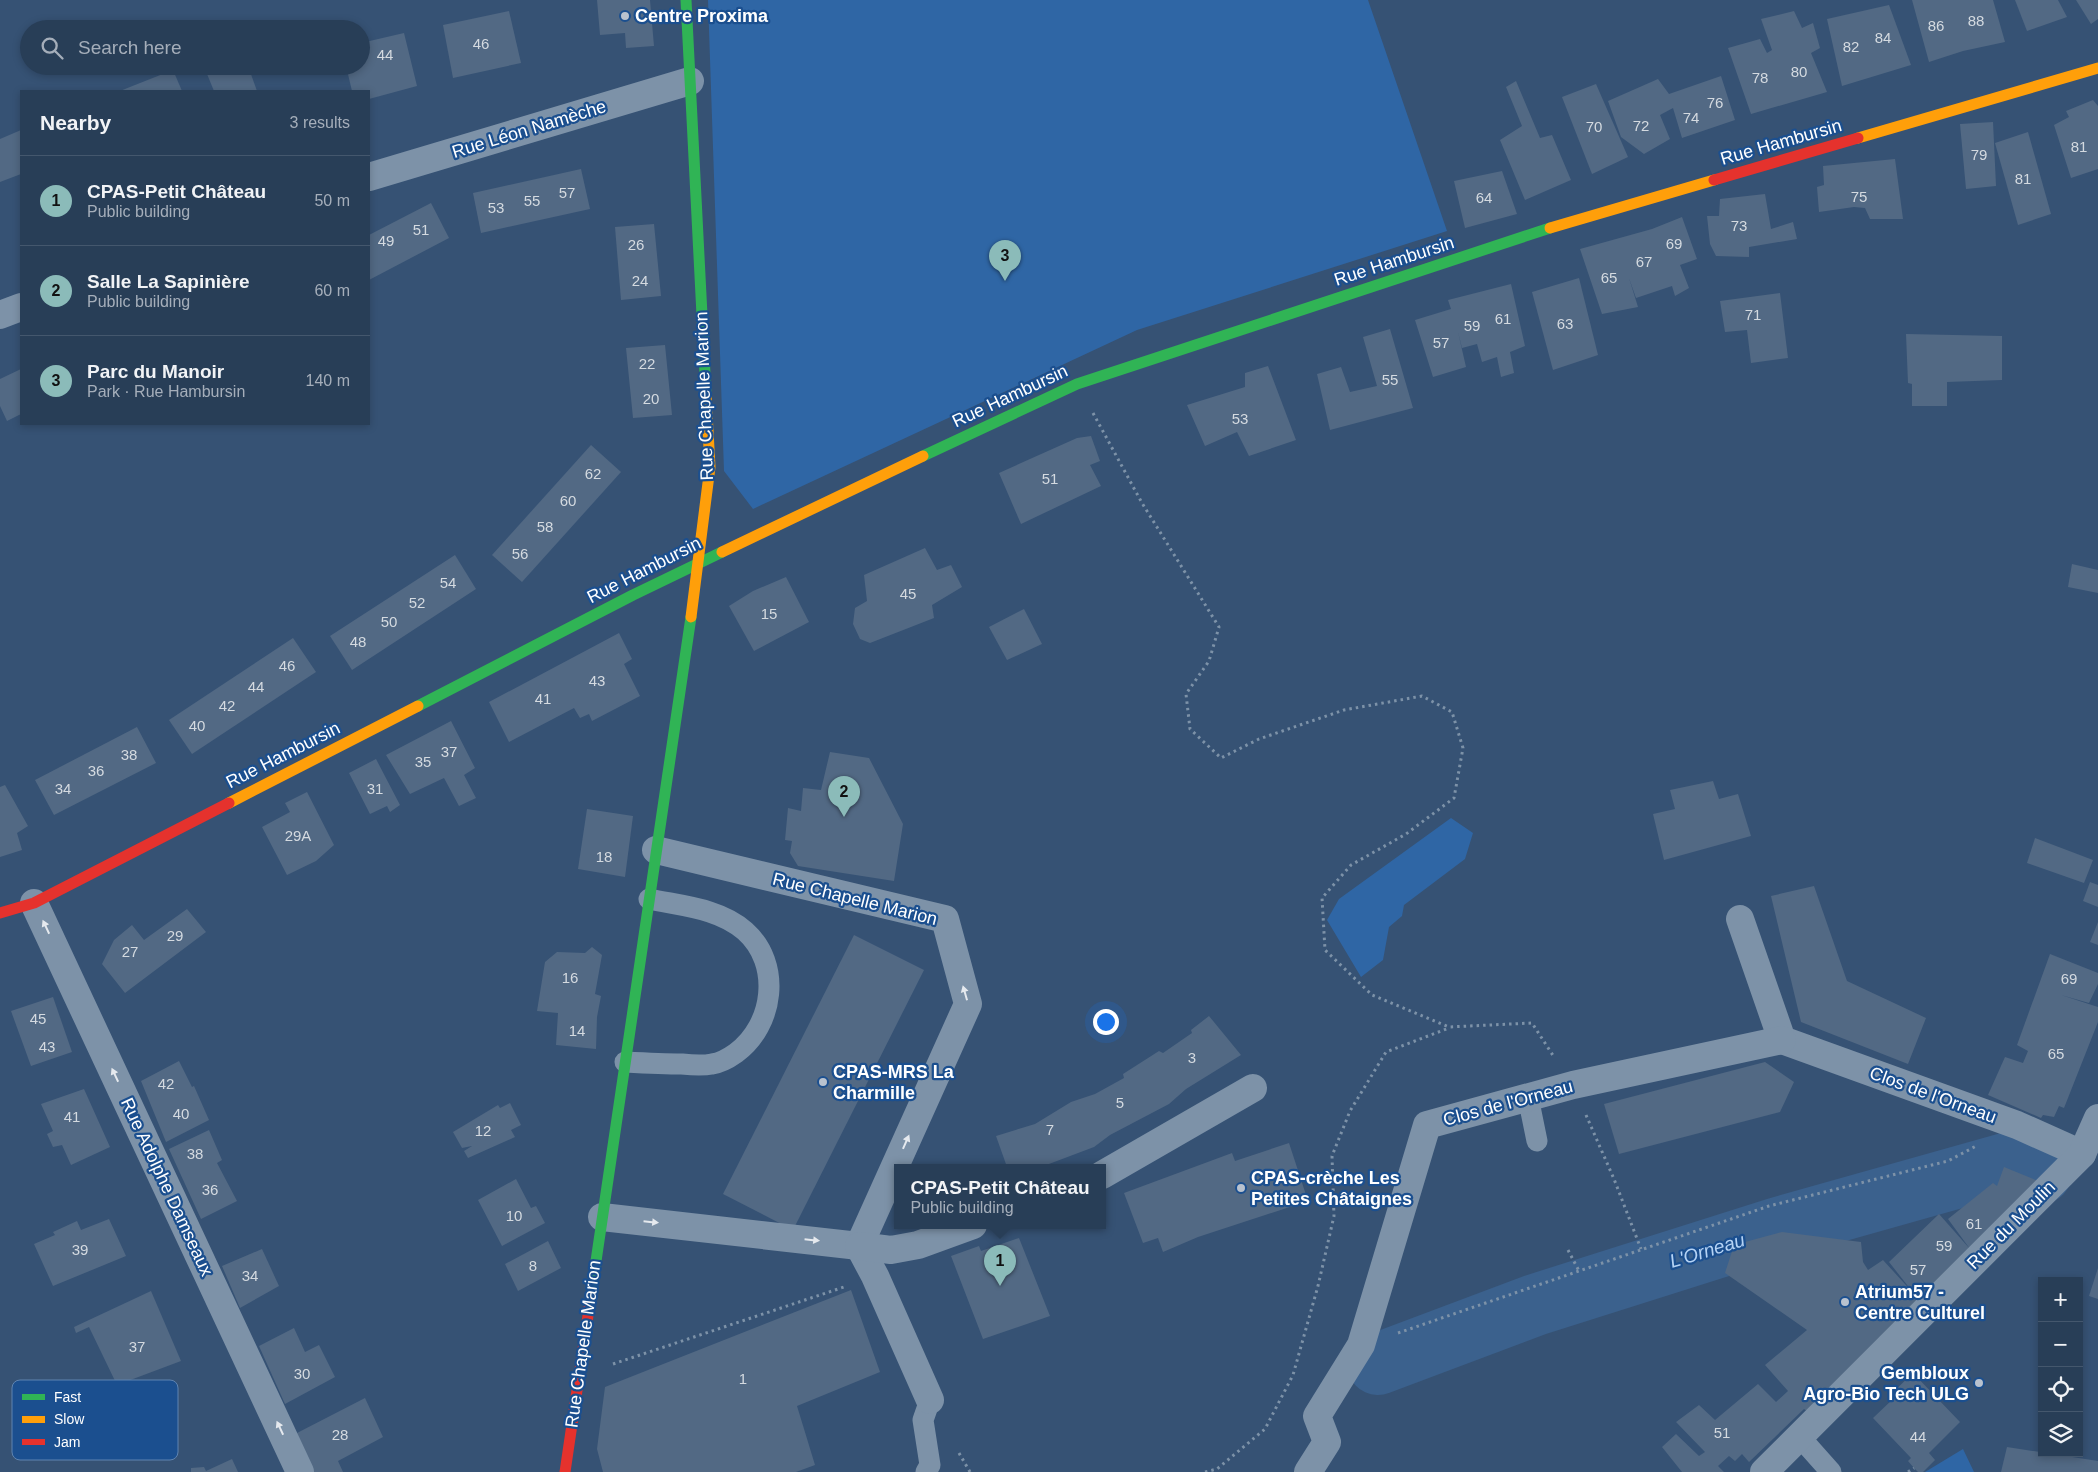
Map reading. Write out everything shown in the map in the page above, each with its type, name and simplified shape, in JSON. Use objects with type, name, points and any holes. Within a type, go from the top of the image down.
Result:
[{"type":"street","name":"Rue Chapelle Marion","points":[[565,1472],[698,562],[710,467],[686,0]]},
{"type":"street","name":"Rue Hambursin","points":[[0,913],[34,903],[698,562],[1077,384],[1573,221],[2098,68]]},
{"type":"street","name":"Rue Léon Namèche","points":[[370,177],[690,81]]},
{"type":"street","points":[[0,315],[20,307]]},
{"type":"street","name":"Rue Chapelle Marion","points":[[656,850],[945,919],[968,1004],[896,1164]]},
{"type":"street","name":"Rue Adolphe Damseaux","points":[[34,903],[300,1472]]},
{"type":"street","points":[[1740,920],[1782,1040]]},
{"type":"street","name":"Clos de l'Orneau","points":[[1308,1472],[1327,1442],[1317,1416],[1361,1345],[1427,1125],[1573,1085],[1782,1040],[2017,1125],[2092,1136]]},
{"type":"street","points":[[1106,1173],[1253,1088]]},
{"type":"street","name":"Rue du Moulin","points":[[1764,1472],[2092,1136]]},
{"type":"street","name":"Rue Chapelle Marion","points":[[859,1246],[894,1168]]},
{"type":"street","points":[[602,1217],[891,1250],[918,1245],[962,1229]]},
{"type":"street","points":[[859,1246],[875,1276],[930,1400]]},
{"type":"lane","points":[[625,1062],[696,1065],[712,1064],[729,1058],[750,1041],[762,1023],[770,989],[766,965],[755,942],[745,931],[730,920],[712,912],[649,900]]},
{"type":"lane","points":[[1528,1097],[1537,1141]]},
{"type":"lane","points":[[926,1472],[930,1464],[923,1420],[930,1400]]},
{"type":"lane","points":[[1800,1436],[1831,1472]]},
{"type":"path","points":[[1077,384],[1142,503],[1219,627],[1210,662],[1186,694],[1190,730],[1221,758],[1259,739],[1344,710],[1422,696],[1452,712],[1463,748],[1454,798],[1406,834],[1351,865],[1322,898],[1324,950],[1372,995],[1450,1027]]},
{"type":"path","points":[[1205,1472],[1217,1469],[1265,1429],[1292,1375],[1318,1286],[1334,1216],[1332,1156],[1350,1111],[1386,1052],[1450,1027],[1532,1023],[1573,1085],[1614,1179],[1641,1249]]},
{"type":"path","points":[[1361,1345],[1769,1206],[1948,1161],[2017,1125]]},
{"type":"path","points":[[1568,1250],[1579,1271]]},
{"type":"path","points":[[579,1376],[875,1276]]},
{"type":"path","points":[[1908,1472],[1914,1468]]},
{"type":"shaded area","points":[[708,0],[1368,0],[1447,231],[1137,330],[753,509],[724,471]]},
{"type":"shaded area","points":[[1451,818],[1473,833],[1465,859],[1404,905],[1402,916],[1389,927],[1383,960],[1361,977],[1327,920],[1339,899]]},
{"type":"shaded area","points":[[1963,1449],[1974,1472],[1925,1472]]},
{"type":"building","name":"Centre Proxima","points":[[597,0],[650,0],[654,46],[626,48],[625,33],[600,35]]},
{"type":"building","points":[[1912,0],[1993,0],[2005,42],[1963,51],[1929,62]]},
{"type":"building","points":[[2015,0],[2058,0],[2067,17],[2027,31]]},
{"type":"building","points":[[2076,0],[2098,0],[2098,19],[2091,24]]},
{"type":"building","points":[[1889,5],[1911,65],[1842,86],[1827,19]]},
{"type":"building","points":[[509,11],[521,63],[453,78],[443,25]]},
{"type":"building","points":[[1794,11],[1802,28],[1813,23],[1820,48],[1811,53],[1827,92],[1751,114],[1728,48],[1760,39],[1767,53],[1772,50],[1761,19]]},
{"type":"building","points":[[404,33],[417,86],[370,99],[370,90],[352,90],[348,75],[370,75],[370,41]]},
{"type":"building","points":[[160,75],[175,75],[182,90],[122,90]]},
{"type":"building","points":[[207,75],[251,75],[257,90],[214,90]]},
{"type":"building","points":[[1721,76],[1735,120],[1682,138],[1673,108],[1660,115],[1670,139],[1644,154],[1621,137],[1608,101],[1658,79],[1669,94]]},
{"type":"building","points":[[1516,81],[1540,138],[1552,135],[1571,180],[1525,200],[1500,140],[1522,126],[1506,87]]},
{"type":"building","points":[[1596,84],[1628,157],[1592,174],[1562,97]]},
{"type":"building","points":[[2093,100],[2098,106],[2098,169],[2071,178],[2054,125],[2069,117],[2066,111]]},
{"type":"building","points":[[1993,122],[1996,186],[1966,189],[1960,124]]},
{"type":"building","points":[[20,130],[20,174],[0,182],[0,139]]},
{"type":"building","points":[[2028,132],[2051,214],[2018,225],[1995,143]]},
{"type":"building","points":[[1895,159],[1903,219],[1870,219],[1865,208],[1854,207],[1819,212],[1817,187],[1824,185],[1823,166]]},
{"type":"building","points":[[581,169],[590,209],[481,233],[473,193]]},
{"type":"building","points":[[1502,171],[1517,214],[1465,228],[1454,181]]},
{"type":"building","points":[[1765,194],[1771,229],[1793,222],[1797,239],[1749,247],[1749,257],[1716,256],[1710,244],[1707,216],[1719,216],[1720,199]]},
{"type":"building","points":[[431,203],[449,238],[370,279],[370,234]]},
{"type":"building","points":[[1682,217],[1697,259],[1680,265],[1689,288],[1675,296],[1672,286],[1636,298],[1629,278],[1638,307],[1602,314],[1580,249],[1652,229]]},
{"type":"building","points":[[654,224],[661,296],[621,300],[615,227]]},
{"type":"building","points":[[1579,278],[1598,355],[1553,370],[1532,292]]},
{"type":"building","points":[[1511,284],[1525,346],[1510,352],[1514,373],[1501,377],[1497,357],[1482,362],[1477,344],[1462,348],[1458,332],[1466,367],[1433,377],[1415,320],[1451,309],[1448,300]]},
{"type":"building","points":[[1780,293],[1788,358],[1751,363],[1747,330],[1725,332],[1720,301]]},
{"type":"building","points":[[1390,329],[1413,408],[1330,430],[1317,374],[1341,367],[1350,392],[1377,386],[1363,337]]},
{"type":"building","points":[[1906,334],[2002,336],[2002,380],[1947,382],[1947,406],[1912,406],[1912,384],[1908,383]]},
{"type":"building","points":[[665,345],[672,415],[633,418],[626,348]]},
{"type":"building","points":[[1268,366],[1296,440],[1249,456],[1237,432],[1205,446],[1187,405],[1245,387],[1245,373]]},
{"type":"building","points":[[20,369],[20,414],[7,421],[0,406],[0,379]]},
{"type":"building","points":[[1091,436],[1100,461],[1090,465],[1101,486],[1021,524],[999,473],[1077,438]]},
{"type":"building","points":[[591,445],[621,472],[522,582],[492,555]]},
{"type":"building","points":[[925,548],[937,570],[951,565],[962,587],[932,605],[934,618],[870,643],[860,639],[853,624],[855,608],[867,601],[864,575]]},
{"type":"building","points":[[455,555],[476,589],[352,670],[330,636]]},
{"type":"building","points":[[2072,564],[2098,570],[2098,593],[2068,587]]},
{"type":"building","points":[[786,577],[809,622],[754,651],[729,606],[753,591]]},
{"type":"building","points":[[1024,609],[1042,644],[1007,660],[989,627]]},
{"type":"building","points":[[619,633],[632,659],[624,664],[640,696],[592,721],[589,714],[580,718],[574,708],[509,742],[489,702]]},
{"type":"building","points":[[293,638],[316,672],[192,754],[169,720]]},
{"type":"building","points":[[451,721],[475,768],[464,775],[476,798],[459,806],[444,778],[410,794],[386,755]]},
{"type":"building","points":[[137,727],[156,763],[54,815],[35,780]]},
{"type":"building","points":[[830,752],[869,758],[903,824],[894,881],[798,866],[790,853],[792,841],[785,840],[788,808],[801,811],[803,788],[821,790]]},
{"type":"building","points":[[376,759],[400,805],[390,812],[387,806],[370,814],[349,773]]},
{"type":"building","points":[[1713,781],[1719,799],[1738,794],[1751,836],[1664,860],[1653,814],[1675,809],[1670,790]]},
{"type":"building","points":[[5,785],[28,826],[17,833],[22,850],[0,857],[0,787]]},
{"type":"building","points":[[307,792],[334,845],[316,861],[287,875],[262,827],[290,812],[285,803]]},
{"type":"building","points":[[587,809],[633,816],[625,877],[578,869]]},
{"type":"building","points":[[2035,838],[2093,860],[2084,883],[2027,863]]},
{"type":"building","points":[[2090,882],[2098,885],[2098,907],[2083,901]]},
{"type":"building","points":[[1814,886],[1847,981],[1926,1018],[1908,1064],[1801,1022],[1771,896]]},
{"type":"building","points":[[187,909],[206,932],[125,993],[102,964],[114,940],[132,925],[144,940]]},
{"type":"building","points":[[2098,922],[2098,945],[2090,942]]},
{"type":"building","name":"CPAS-MRS La Charmille","points":[[854,935],[924,970],[793,1230],[723,1194]]},
{"type":"building","points":[[592,947],[602,955],[595,994],[601,996],[597,1017],[596,1049],[556,1045],[558,1013],[537,1011],[545,962],[557,952],[585,953]]},
{"type":"building","points":[[2050,954],[2098,973],[2098,984],[2089,1003],[2061,995],[2098,1007],[2098,1022],[2064,1108],[2059,1106],[2054,1117],[2043,1115],[2041,1118],[1988,1095],[2005,1057],[2023,1063],[2028,1051],[2017,1045]]},
{"type":"building","points":[[53,997],[72,1052],[31,1066],[11,1011]]},
{"type":"building","points":[[1209,1016],[1241,1055],[1186,1089],[1169,1104],[1110,1135],[1094,1147],[1049,1164],[1006,1164],[996,1136],[1035,1124],[1071,1102],[1095,1094],[1124,1078],[1123,1074],[1159,1051],[1163,1053],[1192,1033],[1191,1030]]},
{"type":"building","points":[[179,1061],[192,1087],[194,1086],[209,1120],[166,1142],[141,1081]]},
{"type":"building","points":[[1765,1062],[1794,1082],[1780,1112],[1619,1154],[1604,1104]]},
{"type":"building","points":[[84,1089],[110,1147],[71,1165],[62,1145],[53,1147],[47,1134],[53,1131],[41,1104]]},
{"type":"building","points":[[510,1103],[521,1125],[511,1130],[515,1137],[468,1158],[464,1151],[472,1146],[462,1148],[453,1132],[498,1105],[500,1108]]},
{"type":"building","points":[[209,1130],[222,1160],[217,1163],[237,1201],[201,1219],[169,1149]]},
{"type":"building","name":"CPAS-crèche Les Petites Châtaignes","points":[[1289,1143],[1308,1201],[1198,1237],[1163,1252],[1158,1238],[1143,1243],[1124,1193],[1232,1153],[1235,1161]]},
{"type":"building","points":[[2004,1167],[2043,1183],[1807,1411],[1804,1409],[1749,1462],[1742,1454],[1735,1461],[1729,1456],[1718,1466],[1724,1472],[1682,1472],[1662,1447],[1676,1434],[1699,1456],[1705,1452],[1676,1422],[1699,1405],[1715,1420],[1758,1384],[1776,1402],[1788,1391],[1765,1365],[1807,1330],[1725,1273],[1734,1245],[1782,1232],[1861,1242],[1863,1262],[1868,1270],[1883,1260],[1915,1295],[1889,1262],[1939,1214],[1970,1249],[1948,1219],[1993,1183],[1997,1186]]},
{"type":"building","points":[[516,1179],[531,1208],[536,1206],[545,1223],[502,1246],[478,1200]]},
{"type":"building","points":[[109,1219],[126,1256],[53,1286],[34,1244],[55,1235],[53,1232],[77,1221],[81,1230]]},
{"type":"building","points":[[1019,1238],[1050,1316],[983,1339],[951,1256],[979,1246],[981,1251]]},
{"type":"building","points":[[548,1241],[561,1268],[518,1291],[505,1264]]},
{"type":"building","points":[[262,1249],[279,1286],[240,1308],[222,1266]]},
{"type":"building","points":[[2098,1268],[2098,1299],[2089,1296]]},
{"type":"building","points":[[851,1290],[880,1372],[797,1406],[815,1465],[796,1472],[603,1472],[597,1449],[605,1387]]},
{"type":"building","points":[[151,1291],[181,1361],[130,1380],[115,1380],[89,1327],[76,1333],[74,1327]]},
{"type":"building","points":[[294,1328],[305,1352],[319,1345],[335,1377],[285,1404],[259,1346]]},
{"type":"building","points":[[1913,1373],[1960,1422],[1929,1453],[1935,1460],[1923,1472],[1918,1472],[1914,1468],[1908,1461],[1911,1458],[1873,1418],[1893,1399],[1889,1396]]},
{"type":"building","points":[[365,1398],[383,1437],[338,1461],[343,1472],[313,1472],[297,1433]]},
{"type":"building","points":[[2007,1447],[2038,1452],[2038,1457],[2072,1457],[2098,1461],[2098,1472],[2001,1472]]},
{"type":"building","points":[[232,1459],[238,1472],[191,1472],[191,1468],[204,1467],[206,1471]]},
{"type":"waterway","name":"L'Orneau","points":[[1378,1364],[1535,1305],[1778,1228],[2012,1162],[2041,1173]]},
{"type":"traffic: fast","points":[[686,0],[706,394]]},
{"type":"traffic: fast","points":[[923,456],[1077,384],[1550,228]]},
{"type":"traffic: fast","points":[[418,706],[633,595],[722,552]]},
{"type":"traffic: fast","points":[[591,1295],[691,617]]},
{"type":"traffic: slow","points":[[1858,138],[2098,68]]},
{"type":"traffic: slow","points":[[1550,228],[1714,180]]},
{"type":"traffic: slow","points":[[691,617],[710,467],[706,394]]},
{"type":"traffic: slow","points":[[722,552],[923,456]]},
{"type":"traffic: slow","points":[[229,803],[418,706]]},
{"type":"traffic: jam","points":[[1714,180],[1858,138]]},
{"type":"traffic: jam","points":[[0,913],[34,903],[229,803]]},
{"type":"traffic: jam","points":[[565,1472],[591,1295]]},
{"type":"place","name":"Centre Proxima","points":[[625,16]]},
{"type":"place","name":"Parc du Manoir","points":[[1005,281]]},
{"type":"place","name":"Salle La Sapinière","points":[[844,817]]},
{"type":"place","name":"CPAS-MRS La Charmille","points":[[823,1082]]},
{"type":"place","name":"CPAS-crèche Les Petites Châtaignes","points":[[1241,1188]]},
{"type":"place","name":"CPAS-Petit Château","points":[[1000,1286]]},
{"type":"place","name":"Atrium57 - Centre Culturel","points":[[1845,1302]]},
{"type":"place","name":"Gembloux Agro-Bio Tech ULG","points":[[1979,1383]]}]
